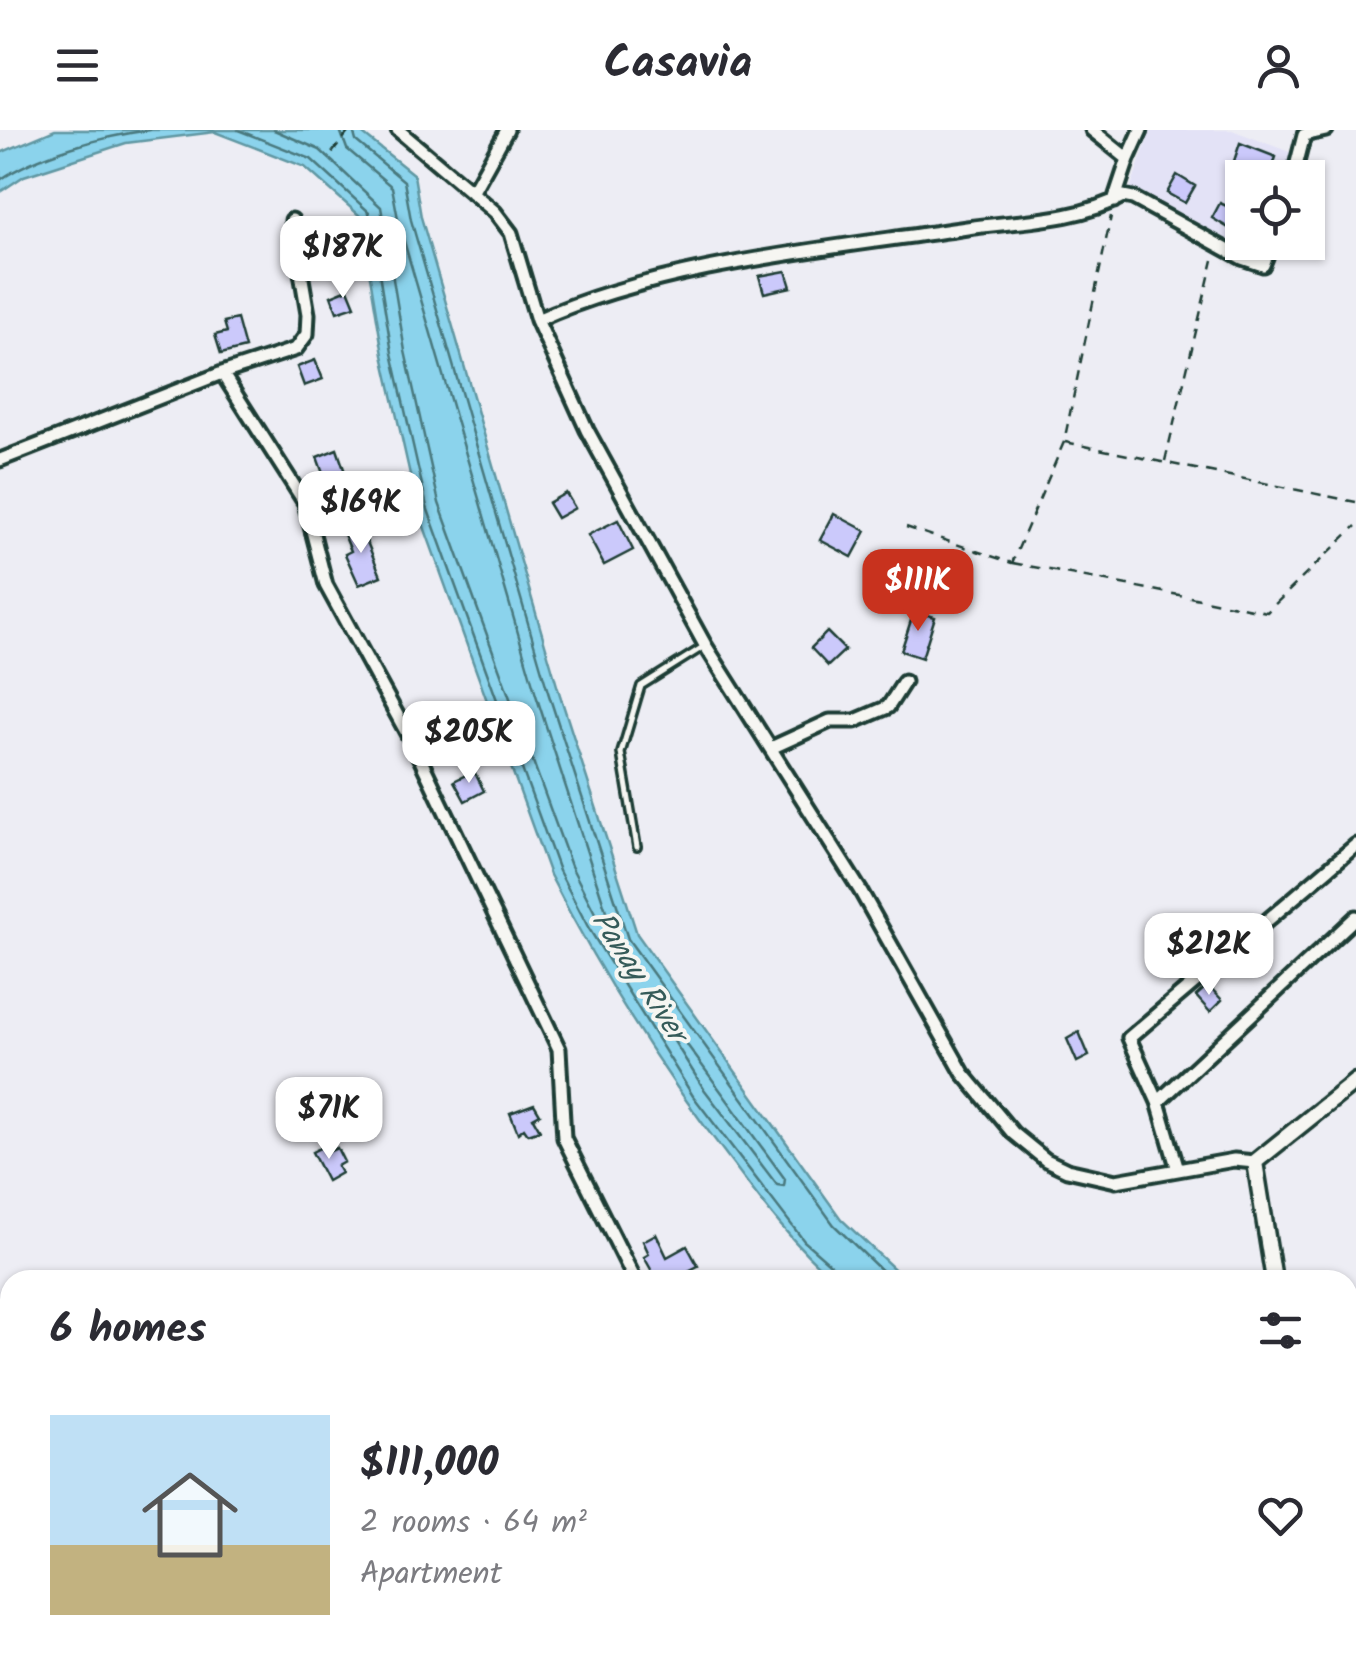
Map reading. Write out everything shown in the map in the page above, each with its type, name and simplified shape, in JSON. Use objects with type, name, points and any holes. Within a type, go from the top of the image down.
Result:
[{"type":"street","points":[[398,130],[495,212],[511,233],[537,320],[587,430],[705,645],[860,890],[964,1073],[1014,1132],[1046,1160],[1089,1177],[1116,1181],[1234,1160],[1256,1162],[1356,1081]]},
{"type":"street","points":[[472,193],[507,130]]},
{"type":"street","points":[[1092,130],[1128,159]]},
{"type":"street","points":[[1114,201],[1141,130]]},
{"type":"street","points":[[1298,160],[1304,134],[1326,130]]},
{"type":"street","points":[[537,320],[615,289],[745,263],[1058,216],[1123,196],[1225,249]]},
{"type":"street","points":[[0,460],[296,349],[307,334],[308,314],[292,220]]},
{"type":"street","points":[[222,374],[305,502],[326,585],[414,746],[560,1048],[564,1138],[630,1270]]},
{"type":"street","points":[[771,748],[830,721],[855,721],[888,707],[904,682]]},
{"type":"street","points":[[1178,1170],[1158,1102],[1129,1038],[1356,845]]},
{"type":"street","points":[[1158,1102],[1356,917]]},
{"type":"street","points":[[1256,1162],[1272,1270]]},
{"type":"lane","points":[[637,847],[621,753],[641,686],[705,645]]},
{"type":"path","points":[[332,152],[350,130]]},
{"type":"path","points":[[1012,563],[1064,442],[1114,201]]},
{"type":"path","points":[[1165,462],[1217,245]]},
{"type":"path","points":[[1064,442],[1356,502]]},
{"type":"path","points":[[906,527],[1012,563],[1267,612],[1356,526]]},
{"type":"shaded area","points":[[1151,130],[1232,130],[1292,153],[1290,160],[1225,160],[1225,239],[1130,189]]},
{"type":"water","name":"Panay River","points":[[55,130],[358,130],[414,175],[421,217],[558,689],[637,934],[841,1219],[895,1270],[823,1270],[793,1239],[659,1061],[591,951],[550,875],[418,510],[383,355],[360,216],[305,167],[215,132],[126,143],[24,176],[0,192],[0,153]]},
{"type":"building","points":[[1240,143],[1276,157],[1275,160],[1234,160]]},
{"type":"building","points":[[1177,175],[1195,186],[1185,203],[1167,193]]},
{"type":"building","points":[[1220,203],[1225,205],[1225,226],[1212,218]]},
{"type":"building","points":[[786,271],[791,287],[764,293],[759,276]]},
{"type":"building","points":[[348,289],[355,306],[337,312],[331,296]]},
{"type":"building","points":[[237,319],[245,348],[221,354],[215,335],[227,332],[224,322]]},
{"type":"building","points":[[315,360],[323,379],[304,386],[297,367]]},
{"type":"building","points":[[337,449],[346,475],[326,482],[317,457]]},
{"type":"building","points":[[566,493],[575,508],[557,518],[548,503]]},
{"type":"building","points":[[834,514],[866,531],[852,557],[820,540]]},
{"type":"building","points":[[618,520],[633,550],[604,565],[588,535]]},
{"type":"building","points":[[360,525],[381,576],[359,585],[345,554],[351,551],[343,532]]},
{"type":"building","points":[[914,611],[935,617],[922,658],[901,651]]},
{"type":"building","points":[[827,632],[845,650],[828,666],[811,648]]},
{"type":"building","points":[[474,771],[484,791],[465,801],[454,781]]},
{"type":"building","points":[[1208,985],[1222,1000],[1210,1012],[1196,996]]},
{"type":"building","points":[[1079,1032],[1089,1056],[1077,1062],[1067,1039]]},
{"type":"building","points":[[534,1104],[540,1114],[533,1118],[540,1130],[528,1134],[524,1128],[518,1133],[510,1113]]},
{"type":"building","points":[[322,1147],[326,1153],[337,1148],[344,1162],[337,1166],[341,1173],[327,1181],[312,1152]]},
{"type":"building","points":[[656,1234],[667,1257],[687,1246],[698,1266],[690,1270],[651,1270],[644,1257],[649,1254],[643,1241]]}]
